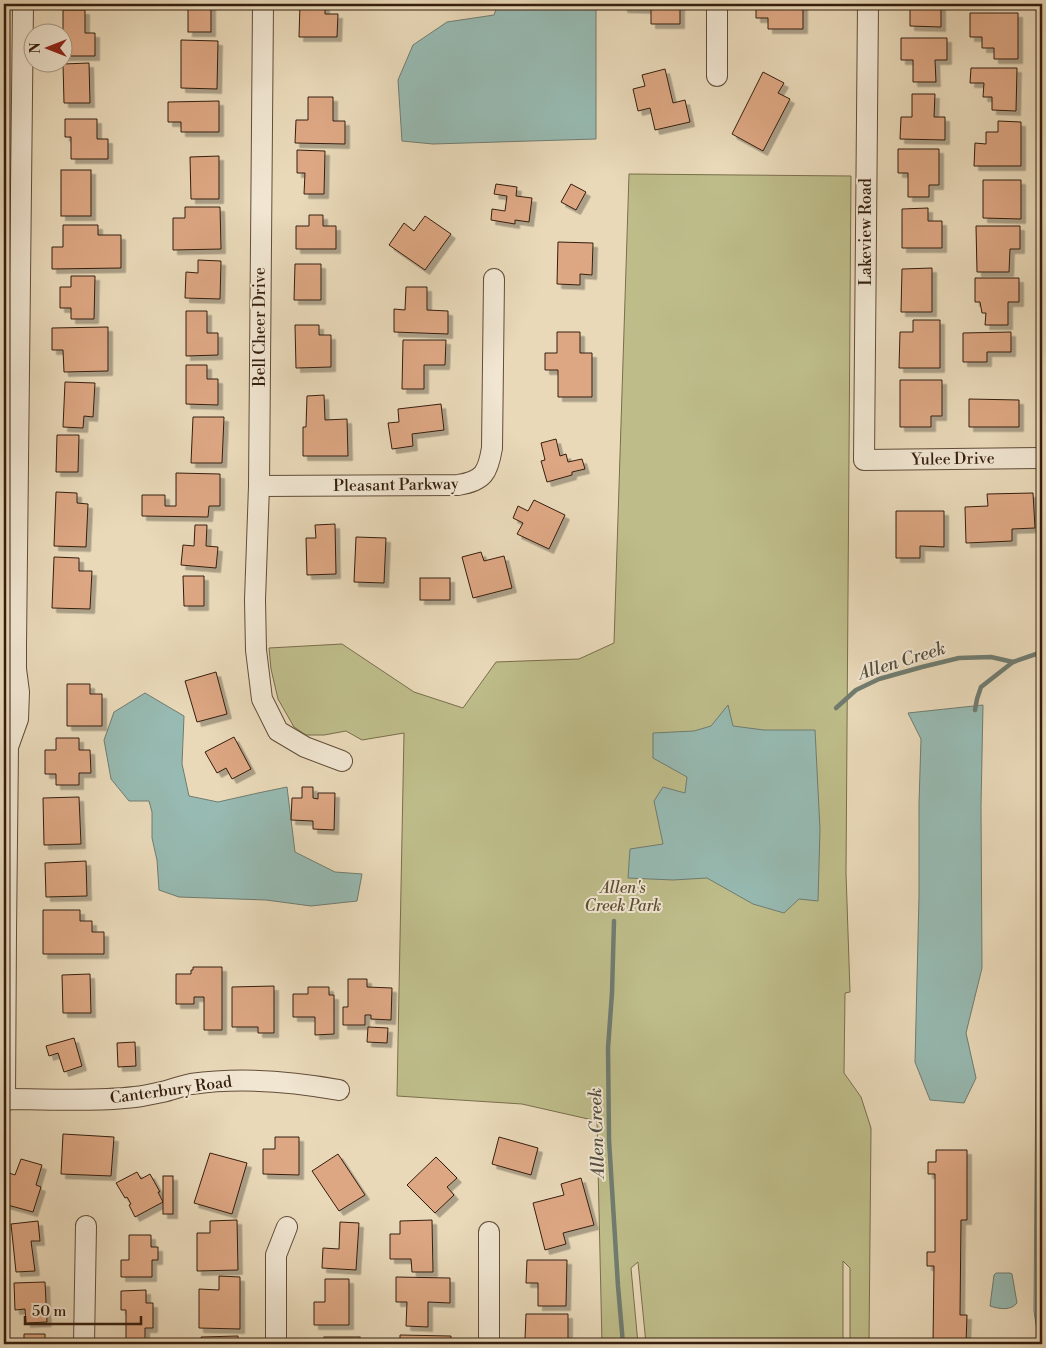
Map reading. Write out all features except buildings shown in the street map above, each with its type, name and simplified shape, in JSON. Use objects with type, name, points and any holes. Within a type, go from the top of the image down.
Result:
[{"type":"street","points":[[5,1101],[6,747],[18,719],[19,692],[16,670],[16,636],[23,4]]},
{"type":"street","name":"Bell Cheer Drive","points":[[263,4],[259,486],[254,600],[256,650],[262,699],[278,731],[305,747],[342,761]]},
{"type":"street","points":[[716,76],[717,4]]},
{"type":"street","name":"Lakeview Road","points":[[864,460],[868,4]]},
{"type":"street","name":"Pleasant Parkway","points":[[259,486],[458,485],[470,483],[484,475],[490,461],[492,448],[494,279]]},
{"type":"street","name":"Yulee Drive","points":[[864,460],[1042,458]]},
{"type":"street","name":"Canterbury Road","points":[[5,1101],[136,1097],[188,1085],[220,1081],[255,1080],[339,1090]]},
{"type":"street","points":[[84,1344],[86,1226]]},
{"type":"street","points":[[276,1344],[276,1255],[287,1227]]},
{"type":"street","points":[[489,1232],[489,1344]]},
{"type":"green space","name":"Allen's Creek Park","points":[[629,174],[851,176],[846,873],[850,992],[845,993],[844,1073],[861,1097],[871,1128],[869,1344],[850,1344],[850,1268],[843,1261],[843,1344],[646,1344],[638,1262],[631,1268],[638,1344],[602,1344],[597,1121],[522,1104],[397,1096],[404,733],[362,740],[346,731],[324,735],[306,735],[294,727],[278,699],[271,669],[269,648],[342,644],[414,692],[463,708],[496,662],[579,659],[614,643]]},
{"type":"water","points":[[498,4],[596,4],[596,139],[433,144],[402,141],[398,80],[413,45],[447,22],[494,15]]},
{"type":"water","points":[[1039,676],[1042,676],[1042,1344],[1039,1344],[1034,1311]]},
{"type":"water","points":[[145,693],[184,716],[182,764],[189,796],[218,802],[287,787],[295,852],[335,872],[362,874],[357,901],[311,906],[266,900],[179,897],[159,890],[157,860],[152,838],[152,812],[149,801],[129,801],[111,779],[104,740],[114,712]]},
{"type":"water","points":[[728,705],[733,726],[764,730],[815,730],[820,829],[818,901],[799,899],[784,913],[753,904],[707,878],[673,880],[628,878],[630,849],[663,844],[654,801],[663,787],[685,793],[687,777],[653,758],[653,733],[694,731],[711,726]]},
{"type":"water","points":[[983,705],[981,806],[982,968],[966,1033],[976,1078],[964,1103],[930,1100],[915,1062],[921,739],[908,713]]},
{"type":"water","points":[[996,1273],[1012,1274],[1017,1303],[1014,1306],[1001,1308],[990,1306],[994,1275]]},
{"type":"waterway","name":"Allen Creek","points":[[975,710],[981,687],[1013,662],[1042,652]]},
{"type":"waterway","name":"Allen Creek","points":[[836,708],[856,690],[879,679],[922,667],[959,658],[991,657],[1013,662]]},
{"type":"waterway","name":"Allen Creek","points":[[614,921],[608,1048],[609,1140],[623,1344]]}]
